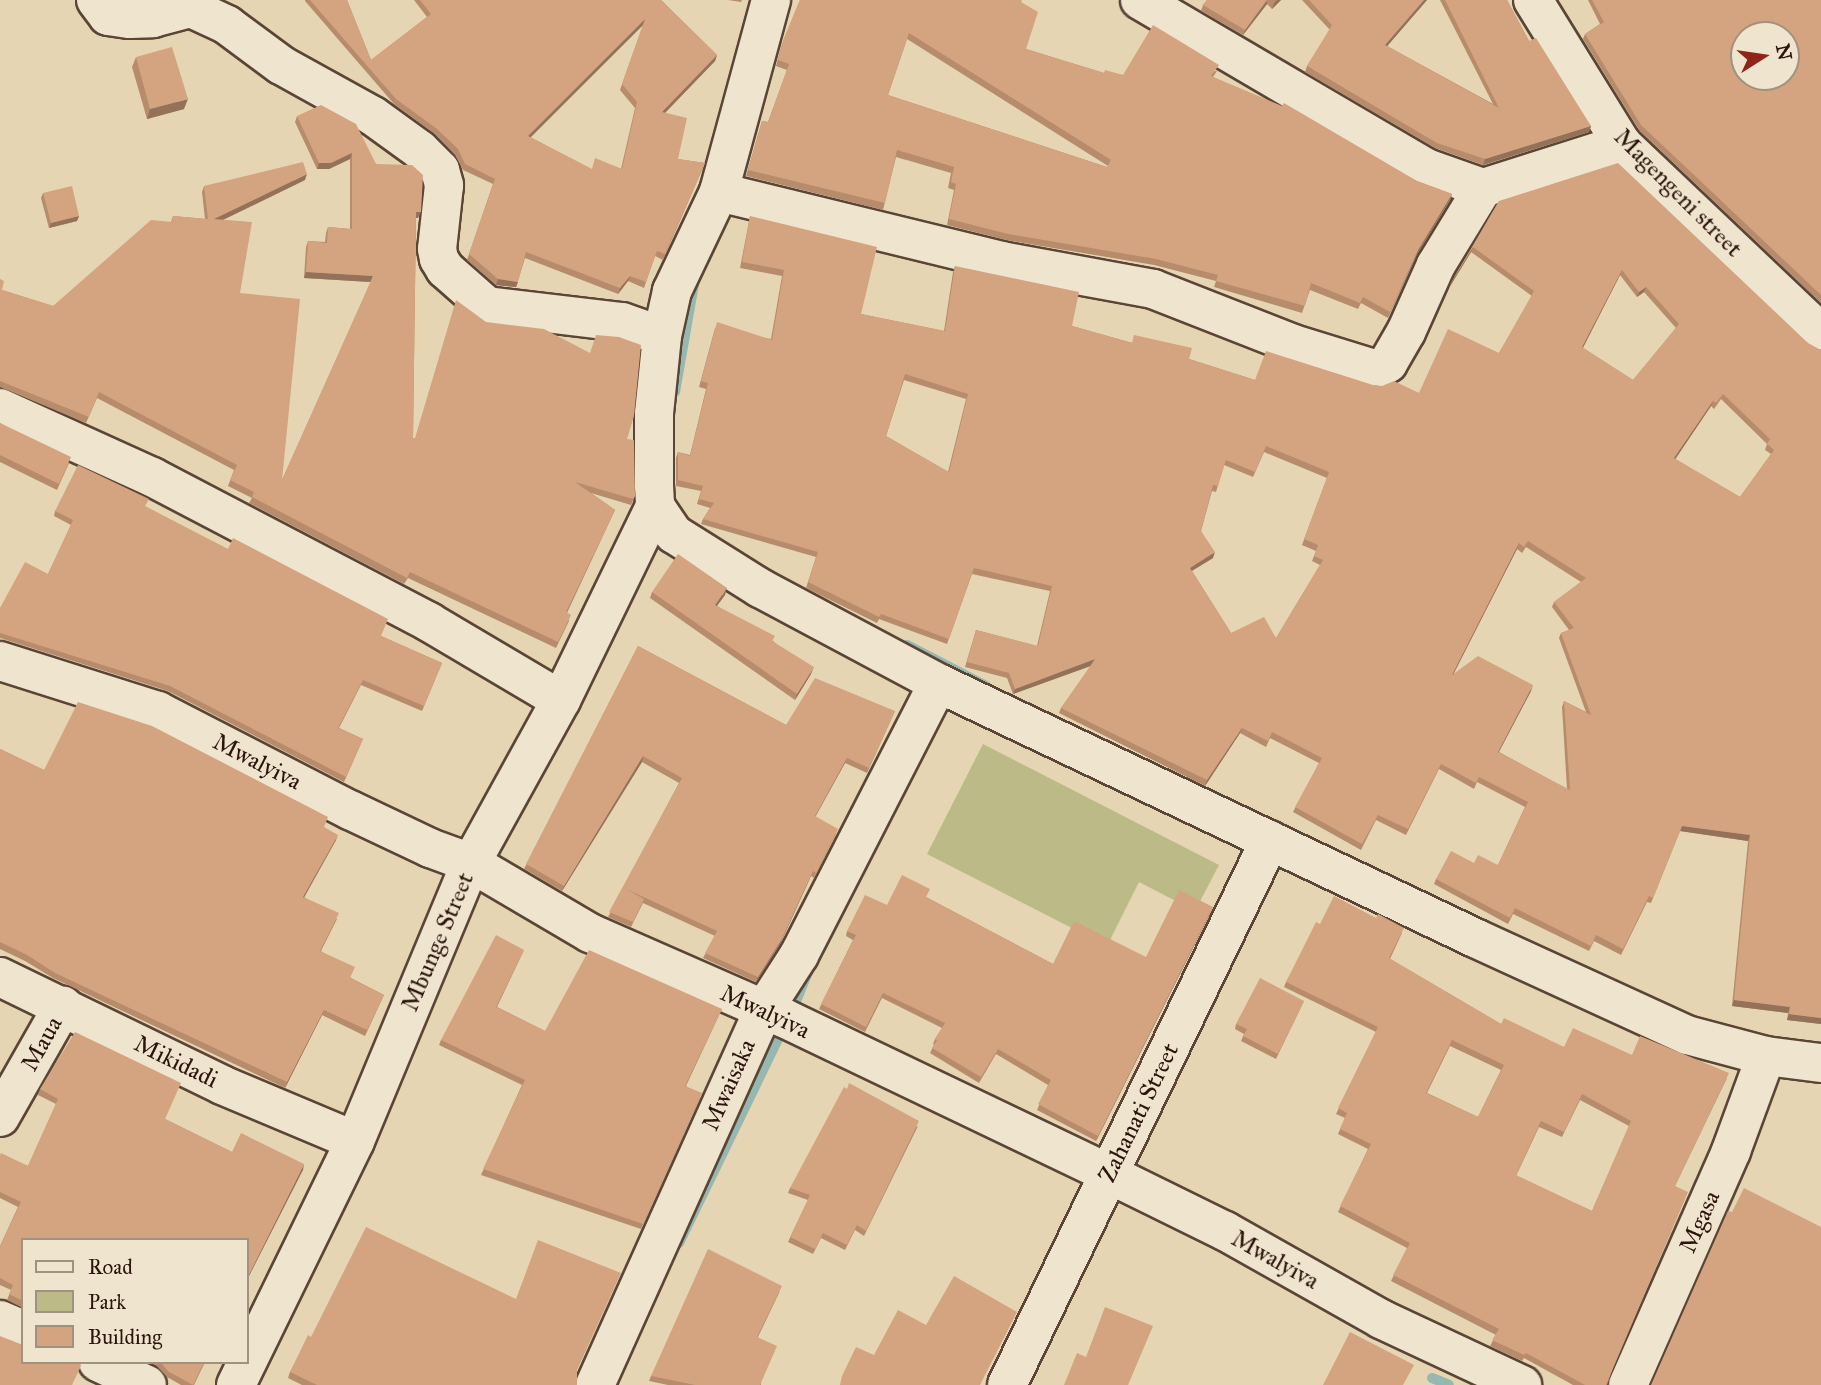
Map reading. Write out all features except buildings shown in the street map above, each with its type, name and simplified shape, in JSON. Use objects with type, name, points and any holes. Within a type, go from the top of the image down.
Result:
[{"type":"street","points":[[96,0],[108,16],[130,19],[153,19],[191,8],[227,25],[281,65],[373,116],[420,150],[440,170],[444,185],[437,248],[439,259],[445,269],[487,306],[622,322],[662,336]]},
{"type":"street","points":[[771,0],[719,192],[672,291],[662,336],[654,414],[655,506],[674,534],[760,588],[939,683],[1687,1035],[1766,1056],[1821,1063]]},
{"type":"street","points":[[1140,0],[1426,168],[1483,188],[1622,144]]},
{"type":"street","name":"Magengeni street","points":[[1533,0],[1622,144],[1821,333]]},
{"type":"street","points":[[719,192],[1001,261],[1153,289],[1293,344],[1377,370],[1388,363],[1406,332],[1436,265],[1483,188]]},
{"type":"street","points":[[0,408],[152,477],[429,622],[561,700]]},
{"type":"street","name":"Mbunge Street","points":[[248,1360],[355,1141],[471,863],[561,700],[655,506]]},
{"type":"street","name":"Mwalyiva","points":[[0,661],[158,711],[350,810],[430,848],[471,863],[590,933],[763,1011],[1109,1174],[1225,1231],[1381,1319],[1522,1385]]},
{"type":"street","name":"Mwaisaka","points":[[595,1385],[763,1011],[799,955],[939,683]]},
{"type":"street","name":"Zahanati Street","points":[[1007,1385],[1270,840]]},
{"type":"street","name":"Mikidadi","points":[[0,977],[222,1085],[355,1141]]},
{"type":"street","name":"Maua","points":[[0,1117],[63,1006]]},
{"type":"street","name":"Mgasa","points":[[1628,1385],[1731,1151],[1766,1056]]},
{"type":"street","points":[[0,1320],[21,1329]]},
{"type":"street","points":[[102,1364],[147,1385]]},
{"type":"street","name":"Mbunge Street","points":[[236,1385],[246,1364]]},
{"type":"green space","points":[[983,744],[1219,865],[1195,911],[1139,882],[1107,946],[927,854]]},
{"type":"waterway","points":[[675,392],[694,284]]},
{"type":"waterway","points":[[907,645],[986,686]]},
{"type":"waterway","points":[[792,1011],[808,972]]},
{"type":"waterway","points":[[679,1243],[777,1041]]},
{"type":"waterway","points":[[1432,1378],[1449,1385]]}]
